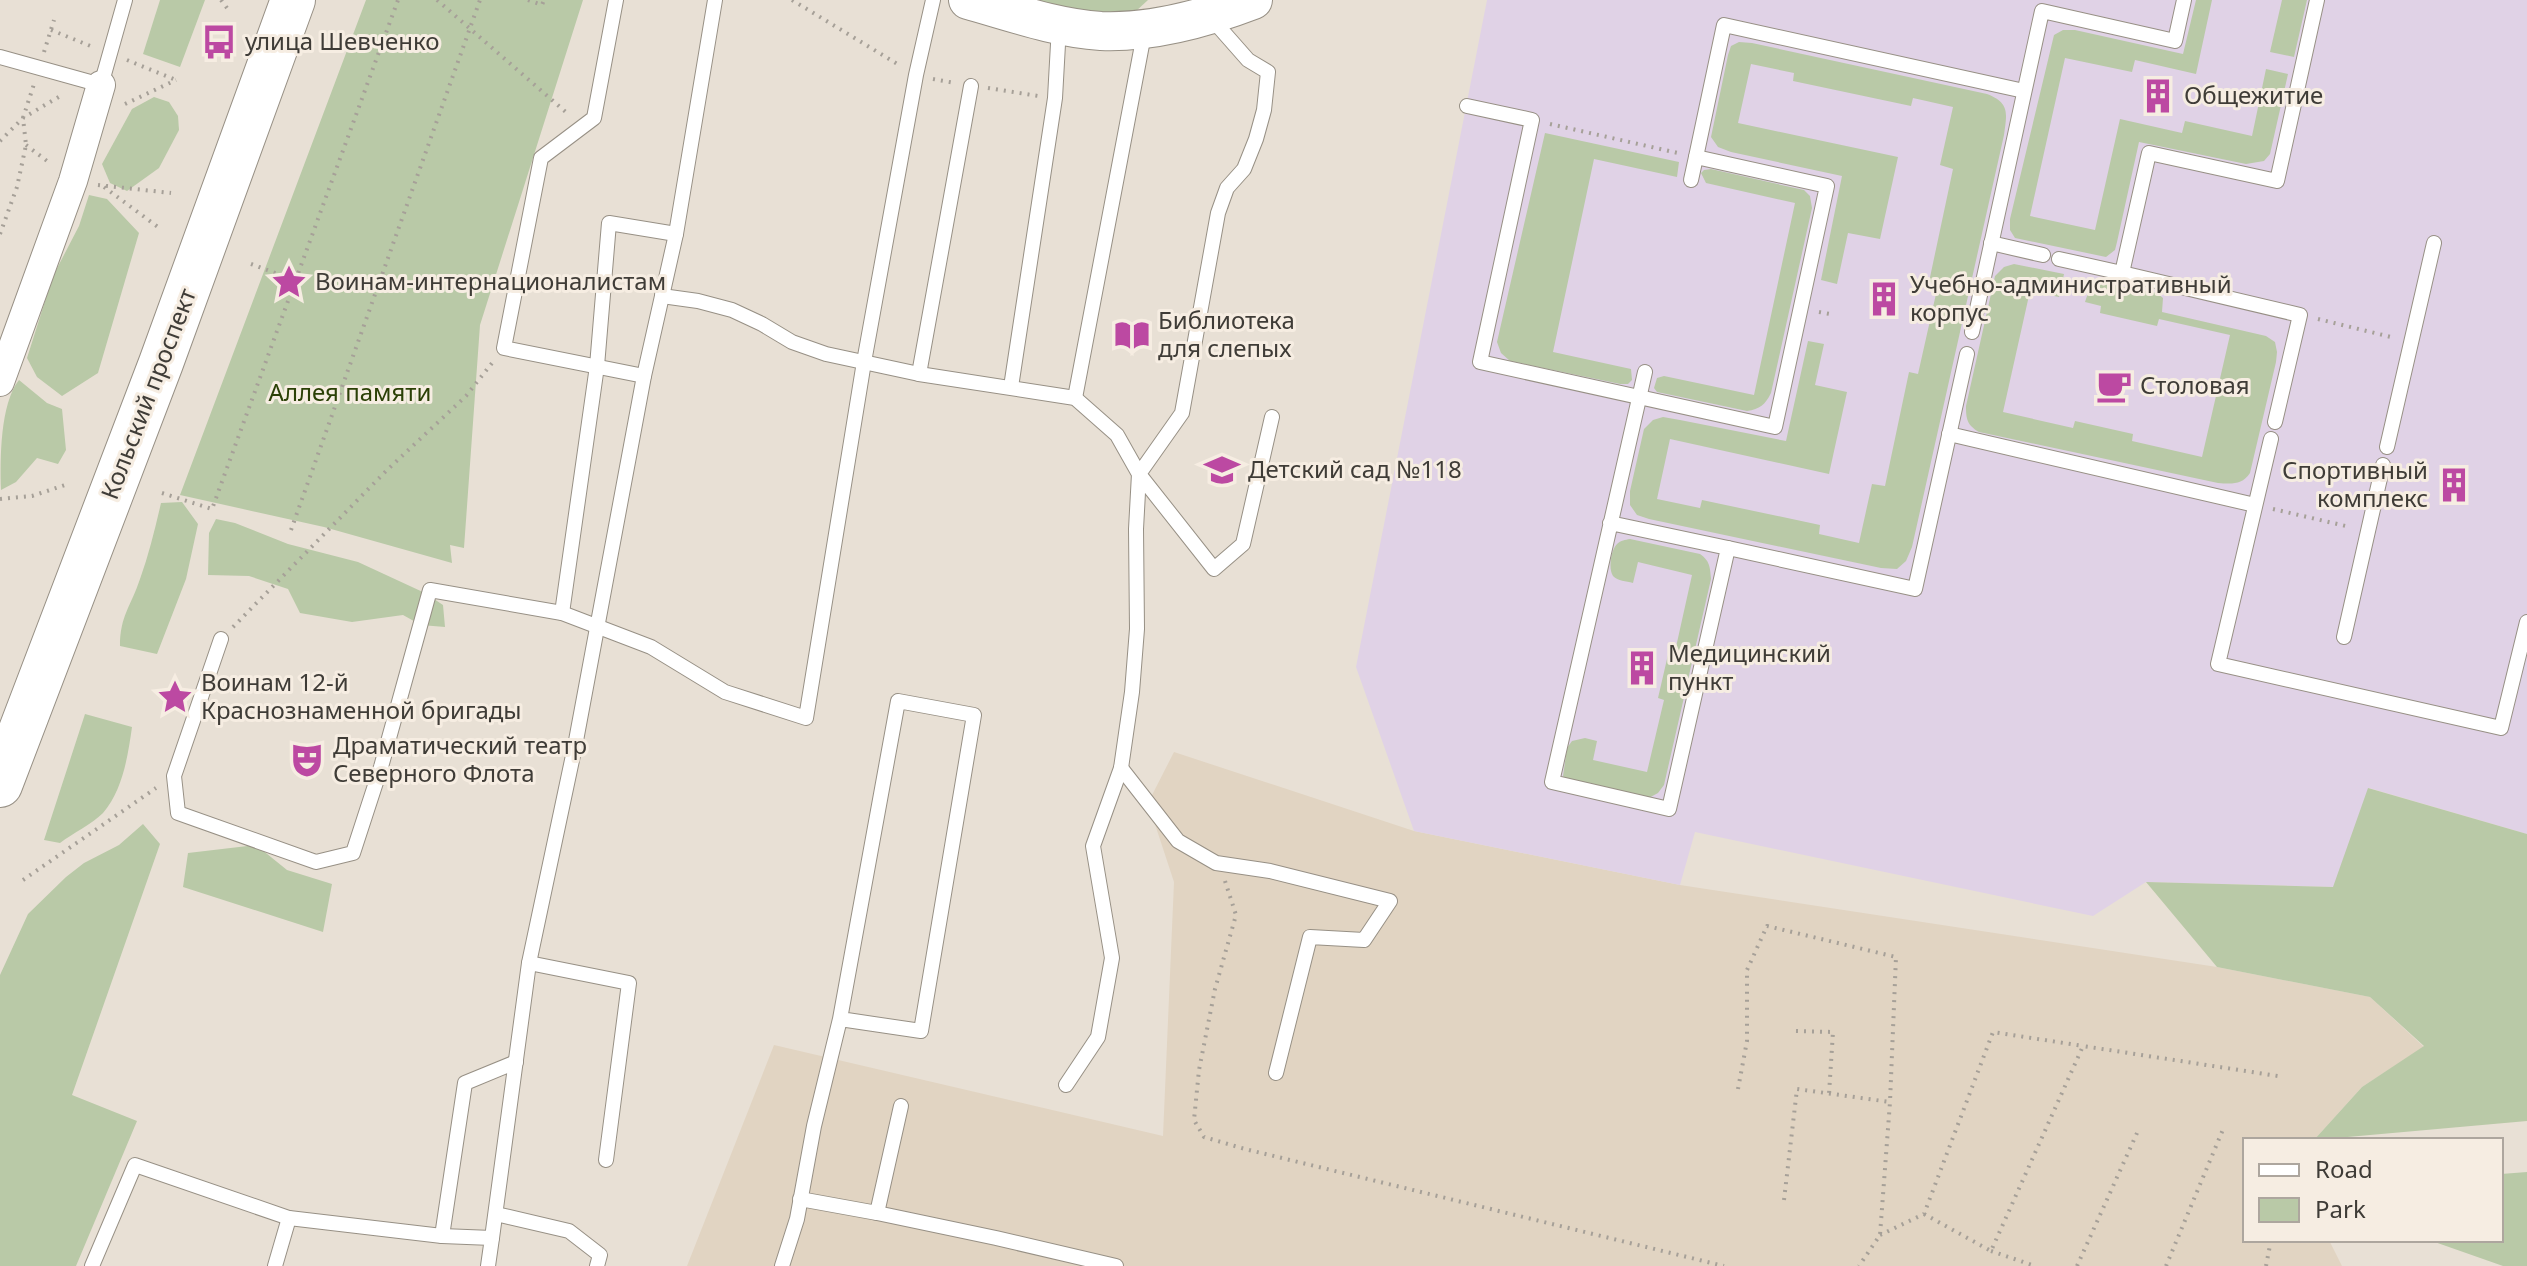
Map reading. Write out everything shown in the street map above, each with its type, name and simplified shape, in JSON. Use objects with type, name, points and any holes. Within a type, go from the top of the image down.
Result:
[{"type":"main road","name":"Кольский проспект","points":[[0,785],[167,348],[293,0]]},
{"type":"main road","points":[[968,0],[1059,25],[1102,31],[1203,12]]},
{"type":"street","points":[[0,382],[73,181],[101,85]]},
{"type":"lane","points":[[0,57],[101,85],[125,0]]},
{"type":"lane","points":[[616,0],[594,118],[541,158],[504,348],[644,376]]},
{"type":"lane","points":[[488,1266],[529,963],[575,746],[644,376],[676,234],[715,0]]},
{"type":"lane","points":[[221,639],[174,776],[178,813],[316,862],[353,853],[381,767],[430,590],[562,613],[651,647],[725,692],[806,718],[864,362],[916,75],[933,0]]},
{"type":"lane","points":[[1972,332],[2042,11],[2175,41],[2184,0]]},
{"type":"lane","points":[[2122,273],[2149,153],[2277,181],[2317,0]]},
{"type":"lane","points":[[1066,1085],[1098,1037],[1112,958],[1093,846],[1121,768],[1132,692],[1137,629],[1139,474],[1182,413],[1218,213],[1227,188],[1244,169],[1264,110],[1268,72],[1248,60],[1203,12],[1075,398]]},
{"type":"lane","points":[[1011,387],[1055,98],[1059,25]]},
{"type":"lane","points":[[1691,180],[1724,25],[2024,91]]},
{"type":"lane","points":[[919,374],[971,86]]},
{"type":"lane","points":[[1467,106],[1532,120],[1480,362],[1775,427],[1827,186],[1696,157]]},
{"type":"lane","points":[[562,613],[597,366],[609,223],[676,234]]},
{"type":"lane","points":[[1991,243],[2043,255]]},
{"type":"lane","points":[[2387,447],[2434,243]]},
{"type":"lane","points":[[2059,259],[2300,315],[2275,422]]},
{"type":"lane","points":[[662,296],[732,310],[792,342],[826,354],[919,374],[1075,398],[1117,435],[1139,474],[1214,569],[1243,544],[1272,417]]},
{"type":"lane","points":[[1610,523],[1915,589],[1967,354]]},
{"type":"lane","points":[[1645,372],[1552,782],[1669,809],[1728,548]]},
{"type":"lane","points":[[1949,434],[2255,505]]},
{"type":"lane","points":[[2271,439],[2218,664],[2501,728],[2527,622]]},
{"type":"lane","points":[[2344,637],[2383,465]]},
{"type":"lane","points":[[782,1266],[797,1219],[814,1126],[840,1019],[898,701],[974,715],[921,1031],[840,1019]]},
{"type":"lane","points":[[1121,768],[1178,841],[1219,864],[1270,871],[1390,901],[1364,940],[1310,937],[1276,1073]]},
{"type":"lane","points":[[529,963],[629,983],[606,1160]]},
{"type":"lane","points":[[442,1236],[465,1083],[516,1062]]},
{"type":"lane","points":[[877,1213],[901,1106]]},
{"type":"lane","points":[[92,1266],[135,1165],[289,1218],[442,1236],[492,1238]]},
{"type":"lane","points":[[800,1199],[996,1238],[1116,1266]]},
{"type":"lane","points":[[496,1214],[569,1231],[602,1262]]},
{"type":"lane","points":[[275,1266],[289,1218]]},
{"type":"path","points":[[221,0],[227,8]]},
{"type":"path","points":[[162,493],[212,509],[398,0]]},
{"type":"path","points":[[437,0],[582,126]]},
{"type":"path","points":[[291,530],[480,0]]},
{"type":"path","points":[[528,0],[542,5],[544,0]]},
{"type":"path","points":[[0,234],[17,187],[26,145],[23,118],[54,20]]},
{"type":"path","points":[[125,104],[176,80]]},
{"type":"path","points":[[0,141],[23,118],[68,91]]},
{"type":"path","points":[[1532,120],[1696,157]]},
{"type":"path","points":[[102,185],[158,227]]},
{"type":"path","points":[[251,264],[297,281]]},
{"type":"path","points":[[2300,315],[2411,342]]},
{"type":"path","points":[[221,639],[386,471],[466,396],[504,348]]},
{"type":"path","points":[[0,499],[32,496],[65,485]]},
{"type":"path","points":[[2255,505],[2368,531]]},
{"type":"path","points":[[23,880],[174,776]]},
{"type":"path","points":[[1219,864],[1236,915],[1215,989],[1199,1070],[1194,1120],[1204,1137],[1724,1266]]},
{"type":"path","points":[[1738,1089],[1747,1041],[1747,970],[1767,926],[1896,957],[1880,1235],[1859,1266]]},
{"type":"path","points":[[1796,1031],[1833,1032],[1829,1094]]},
{"type":"path","points":[[1880,1235],[1924,1214],[1993,1032],[2278,1076]]},
{"type":"path","points":[[1991,1251],[2083,1046]]},
{"type":"path","points":[[1784,1200],[1797,1089],[1890,1102]]},
{"type":"path","points":[[2166,1266],[2224,1127]]},
{"type":"path","points":[[2077,1266],[2137,1133]]},
{"type":"path","points":[[1924,1214],[1991,1251],[2035,1266]]},
{"type":"path","points":[[2266,1266],[2271,1242]]},
{"type":"shaded area","points":[[1487,0],[2527,0],[2527,834],[2369,788],[2334,887],[2146,882],[2093,916],[1695,832],[1680,885],[1414,831],[1356,667]]},
{"type":"shaded area","points":[[1174,752],[1414,831],[1680,885],[2217,967],[2370,997],[2424,1047],[2362,1087],[2316,1138],[2243,1138],[2243,1242],[2330,1242],[2342,1266],[687,1266],[774,1045],[1163,1136],[1174,882],[1148,803]]},
{"type":"green space","points":[[160,0],[205,0],[180,67],[143,54]]},
{"type":"green space","name":"Аллея памяти","points":[[366,0],[583,0],[480,325],[464,548],[450,545],[452,563],[324,527],[180,495]]},
{"type":"green space","points":[[1007,0],[1148,0],[1135,12],[1107,22]]},
{"type":"green space","points":[[2196,0],[2212,0],[2196,74],[2135,60],[2132,72],[2065,58],[2030,216],[2095,230],[2120,119],[2182,133],[2185,121],[2252,136],[2266,69],[2288,74],[2270,154],[2264,161],[2246,164],[2139,142],[2115,250],[2106,257],[2015,238],[2010,230],[2010,219],[2054,35],[2063,30],[2075,30],[2183,54]]},
{"type":"green space","points":[[2282,0],[2307,0],[2294,57],[2270,52]]},
{"type":"green space","points":[[1739,42],[1987,94],[2000,101],[2005,110],[2004,135],[1912,547],[1906,561],[1897,569],[1649,519],[1637,515],[1630,505],[1630,491],[1644,429],[1653,420],[1663,417],[1786,441],[1808,341],[1824,344],[1815,385],[1847,392],[1829,474],[1670,439],[1657,499],[1700,508],[1702,500],[1820,525],[1819,534],[1859,543],[1872,484],[1885,486],[1909,372],[1918,374],[1938,285],[1929,282],[1953,169],[1940,165],[1953,107],[1913,98],[1911,106],[1793,81],[1794,73],[1751,64],[1738,123],[1898,157],[1880,239],[1848,233],[1837,284],[1821,280],[1842,176],[1731,152],[1718,147],[1711,137],[1728,55],[1731,46]]},
{"type":"green space","points":[[154,97],[169,102],[178,116],[179,130],[159,168],[127,191],[110,183],[102,164],[132,109]]},
{"type":"green space","points":[[1545,133],[1679,162],[1677,177],[1594,159],[1553,352],[1631,369],[1632,380],[1628,384],[1510,361],[1501,353],[1497,342]]},
{"type":"green space","points":[[1711,169],[1804,190],[1810,196],[1812,208],[1771,393],[1762,406],[1747,411],[1657,392],[1654,388],[1657,378],[1664,376],[1754,395],[1795,203],[1706,183],[1701,173]]},
{"type":"green space","points":[[89,195],[107,199],[139,233],[98,373],[62,396],[37,377],[27,358],[53,276],[79,226]]},
{"type":"green space","points":[[2014,264],[2064,274],[2059,297],[2030,291],[2003,412],[2073,428],[2075,421],[2133,434],[2132,441],[2202,457],[2230,335],[2159,319],[2157,326],[2100,313],[2101,306],[2085,302],[2092,281],[2157,293],[2163,298],[2162,312],[2266,336],[2275,342],[2276,362],[2247,477],[2236,483],[2218,483],[1979,432],[1972,427],[1966,406],[1995,276],[2004,267]]},
{"type":"green space","points":[[19,380],[47,403],[62,409],[66,450],[58,464],[37,458],[16,482],[1,490],[5,417]]},
{"type":"green space","points":[[182,502],[198,524],[186,579],[157,654],[120,646],[124,619],[143,570],[161,503]]},
{"type":"green space","points":[[216,519],[235,523],[288,544],[358,562],[425,593],[443,605],[445,627],[421,625],[403,615],[352,622],[300,613],[288,589],[249,576],[208,575],[209,533]]},
{"type":"green space","points":[[1623,540],[1700,554],[1709,565],[1711,579],[1664,785],[1658,793],[1645,800],[1567,781],[1563,776],[1567,748],[1572,741],[1585,738],[1597,741],[1593,760],[1647,772],[1664,700],[1658,698],[1670,646],[1676,647],[1692,575],[1638,562],[1633,583],[1615,578],[1611,569],[1613,551]]},
{"type":"green space","points":[[85,714],[132,727],[120,783],[110,804],[93,821],[60,843],[44,840]]},
{"type":"green space","points":[[2368,788],[2527,834],[2527,1121],[2316,1138],[2362,1087],[2424,1046],[2370,997],[2217,967],[2146,882],[2333,887]]},
{"type":"green space","points":[[143,824],[160,844],[72,1095],[137,1121],[76,1266],[0,1266],[0,975],[28,914],[66,877],[84,863],[119,845]]},
{"type":"green space","points":[[256,845],[287,870],[332,884],[323,932],[183,887],[188,853]]},
{"type":"green space","points":[[2527,1172],[2527,1266],[2503,1266],[2435,1242],[2503,1242],[2503,1174]]},
{"type":"place","name":"улица Шевченко","points":[[219,42]]},
{"type":"place","name":"Общежитие","points":[[2158,96]]},
{"type":"place","name":"Воинам-интернационалистам","points":[[289,282]]},
{"type":"place","name":"Учебно-административный корпус","points":[[1884,299]]},
{"type":"place","name":"Библиотека для слепых","points":[[1132,335]]},
{"type":"place","name":"Столовая","points":[[2114,386]]},
{"type":"place","name":"Детский сад №118","points":[[1222,470]]},
{"type":"place","name":"Спортивный комплекс","points":[[2454,485]]},
{"type":"place","name":"Медицинский пункт","points":[[1642,668]]},
{"type":"place","name":"Воинам 12-й Краснознаменной бригады","points":[[175,697]]},
{"type":"place","name":"Драматический театр Северного Флота","points":[[307,760]]}]
